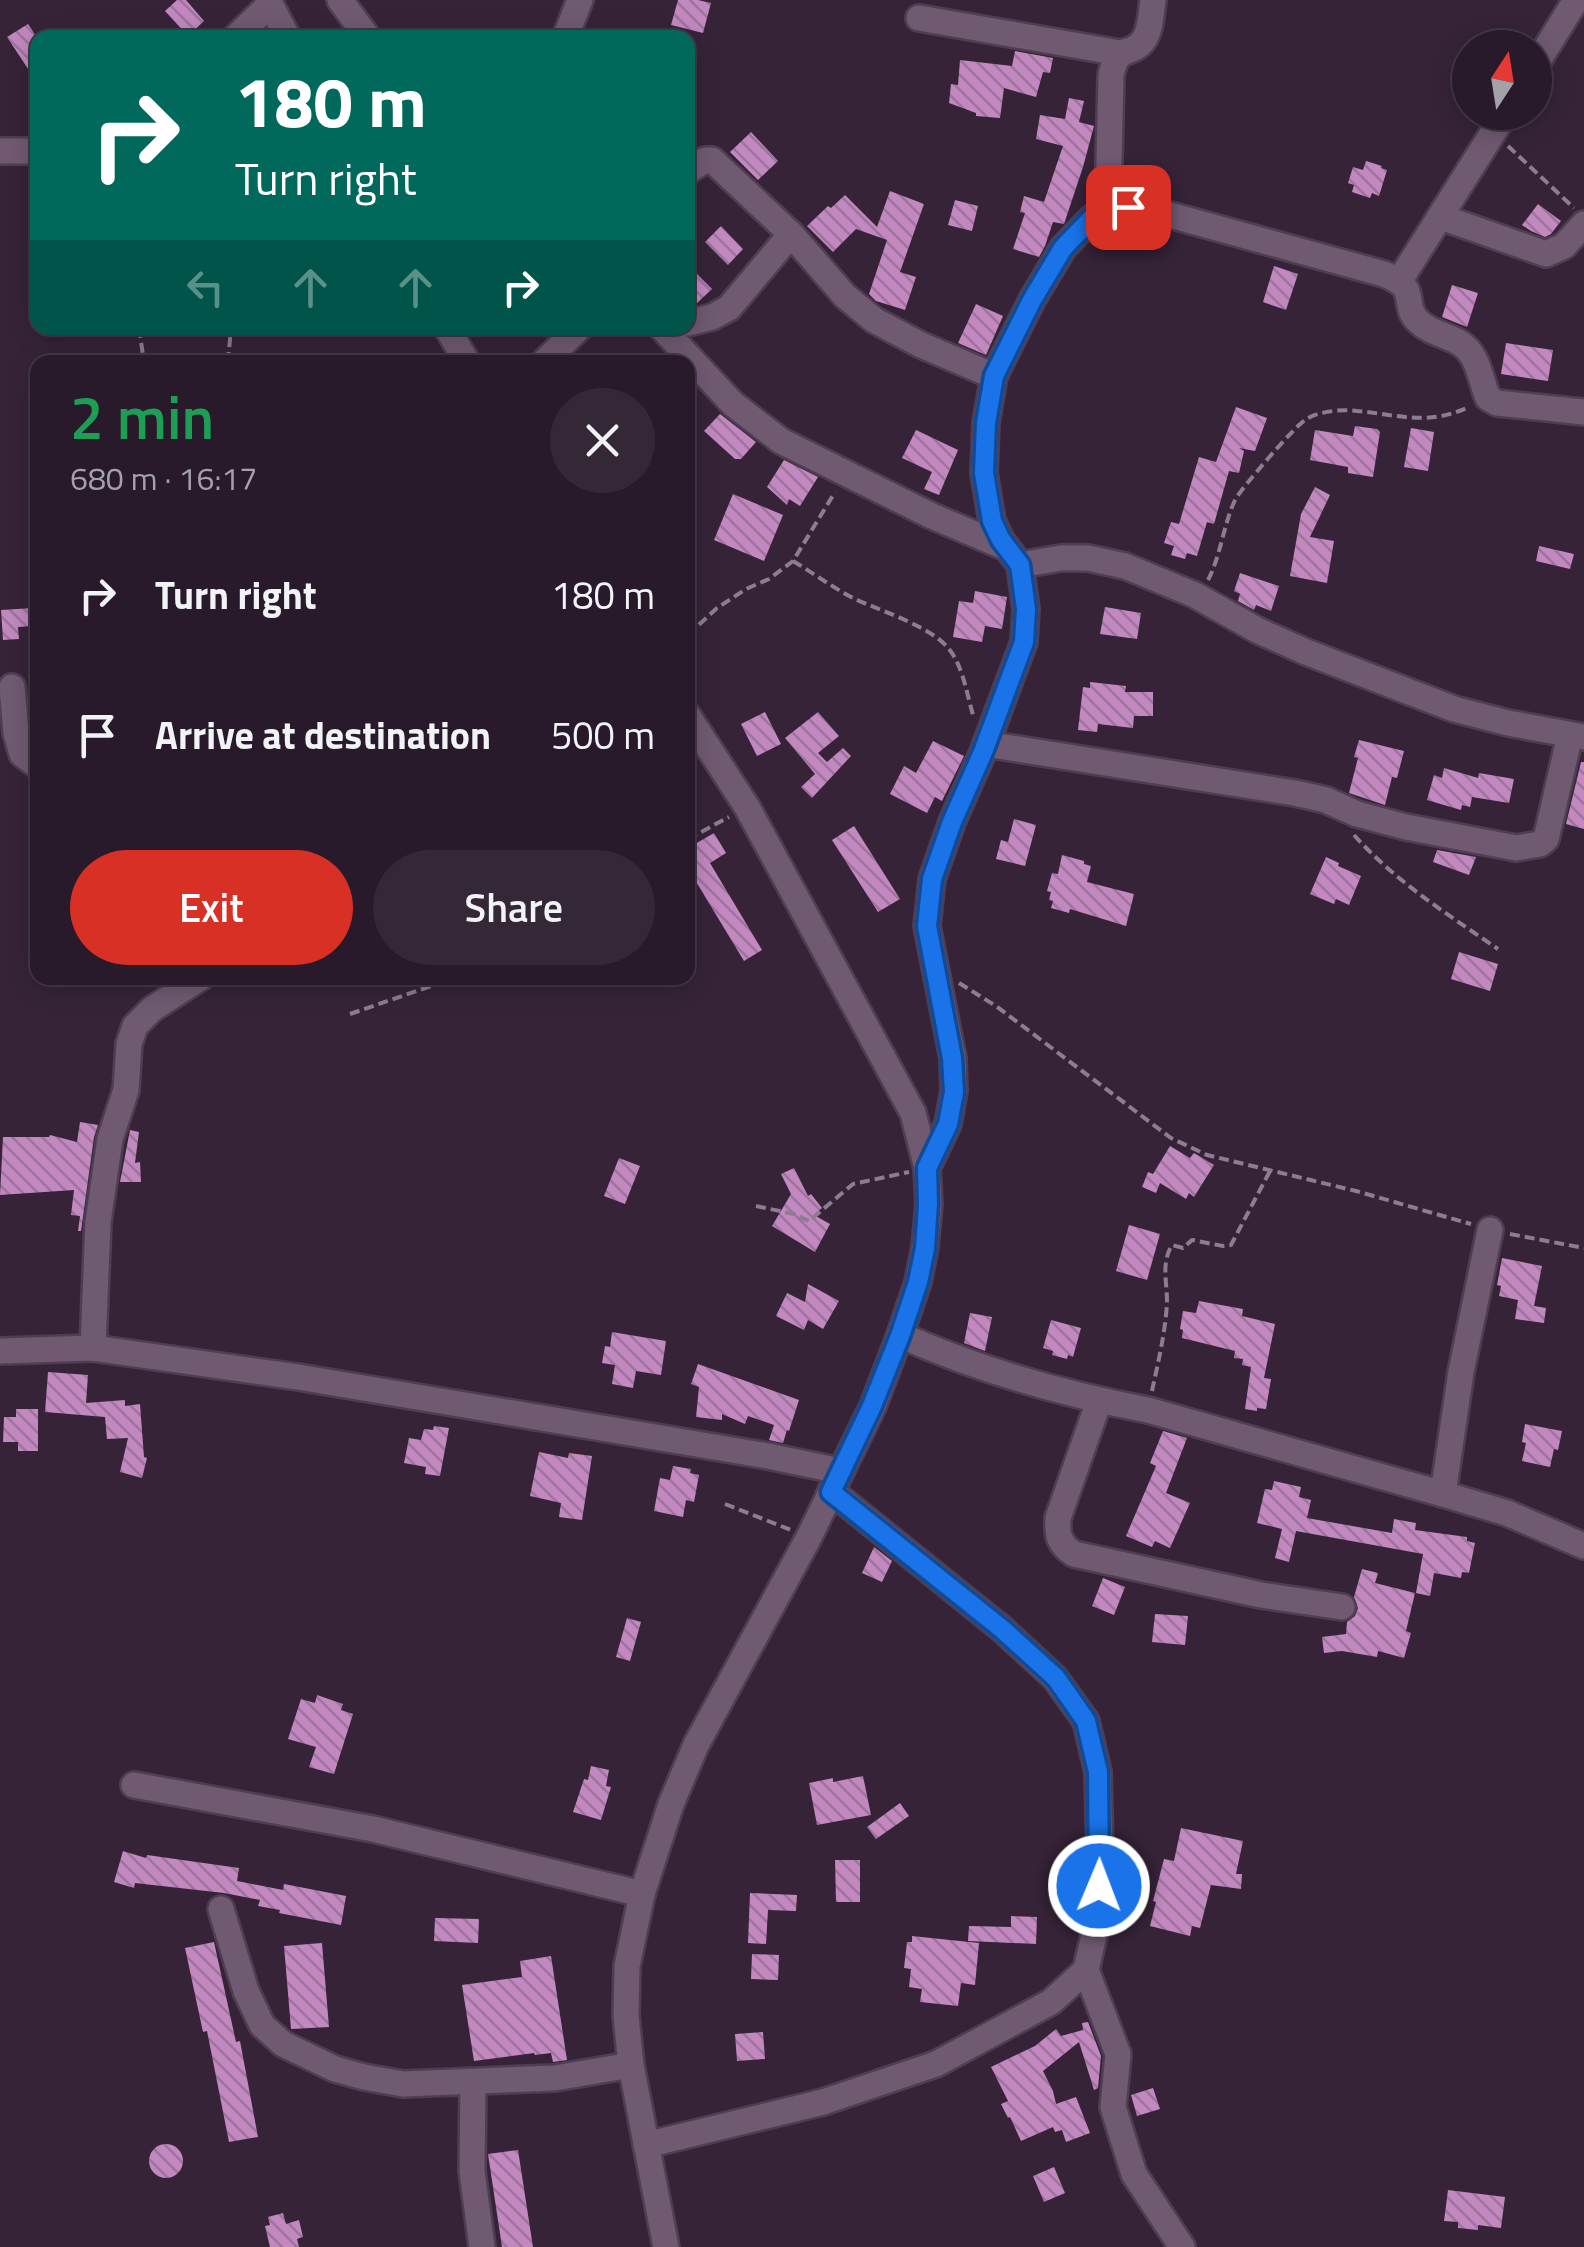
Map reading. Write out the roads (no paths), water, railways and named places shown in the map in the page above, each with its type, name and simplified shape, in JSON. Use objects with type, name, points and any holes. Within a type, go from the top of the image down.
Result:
[{"type":"street","points":[[340,0],[362,30]]},
{"type":"street","points":[[569,30],[580,0]]},
{"type":"street","points":[[1108,206],[1114,62],[1120,53],[1142,43],[1153,0]]},
{"type":"street","points":[[1552,39],[1576,0]]},
{"type":"street","points":[[243,30],[269,2],[284,30]]},
{"type":"street","points":[[920,18],[1120,53]]},
{"type":"street","points":[[1400,280],[1495,130]]},
{"type":"street","points":[[0,151],[30,150]]},
{"type":"street","points":[[695,166],[712,160],[791,234],[845,296],[874,320],[994,376]]},
{"type":"street","points":[[927,1168],[948,1124],[954,1092],[952,1058],[927,926],[932,879],[1024,642],[1026,609],[1014,557],[992,521],[984,473],[986,423],[994,376],[1063,248],[1108,206],[1148,209],[1400,280],[1410,294],[1412,314],[1422,325],[1469,351],[1488,398],[1497,403],[1584,412]]},
{"type":"street","points":[[1441,216],[1546,254],[1564,246],[1584,220]]},
{"type":"street","points":[[695,321],[729,308],[791,234]]},
{"type":"street","points":[[551,355],[572,335]]},
{"type":"street","points":[[669,335],[687,355]]},
{"type":"street","points":[[695,363],[733,404],[781,441],[1014,557],[1088,558],[1126,566],[1195,595],[1306,652],[1454,710],[1577,736],[1546,839],[1540,844],[1516,848],[1406,827],[1356,814],[1326,800],[985,748]]},
{"type":"street","points":[[17,686],[16,732],[22,754],[30,760]]},
{"type":"street","points":[[666,2247],[631,2066],[626,2016],[627,1966],[642,1894],[671,1804],[696,1745],[809,1536],[872,1406],[918,1282],[928,1204],[927,1168],[913,1113],[747,808],[695,727]]},
{"type":"street","points":[[93,1348],[98,1222],[110,1140],[126,1090],[129,1044],[135,1026],[152,1009],[189,985]]},
{"type":"street","points":[[1442,1494],[1461,1372],[1490,1230]]},
{"type":"street","points":[[900,1336],[956,1360],[1442,1494],[1507,1514],[1584,1546]]},
{"type":"street","points":[[0,1351],[93,1348],[298,1377],[768,1456],[836,1481],[1056,1678],[1086,1721],[1098,1772],[1100,1856],[1098,1917],[1086,1970],[1118,2054],[1113,2106],[1134,2174],[1182,2247]]},
{"type":"street","points":[[1099,1401],[1058,1518],[1062,1546],[1074,1554],[1260,1595],[1342,1608]]},
{"type":"street","points":[[134,1786],[373,1829],[642,1894]]},
{"type":"street","points":[[221,1910],[246,1990],[262,2025],[284,2044],[335,2069],[403,2084],[555,2078],[631,2066]]},
{"type":"street","points":[[646,2144],[823,2102],[936,2064],[1051,2002],[1086,1970]]},
{"type":"street","points":[[473,2082],[472,2170],[482,2247]]}]
